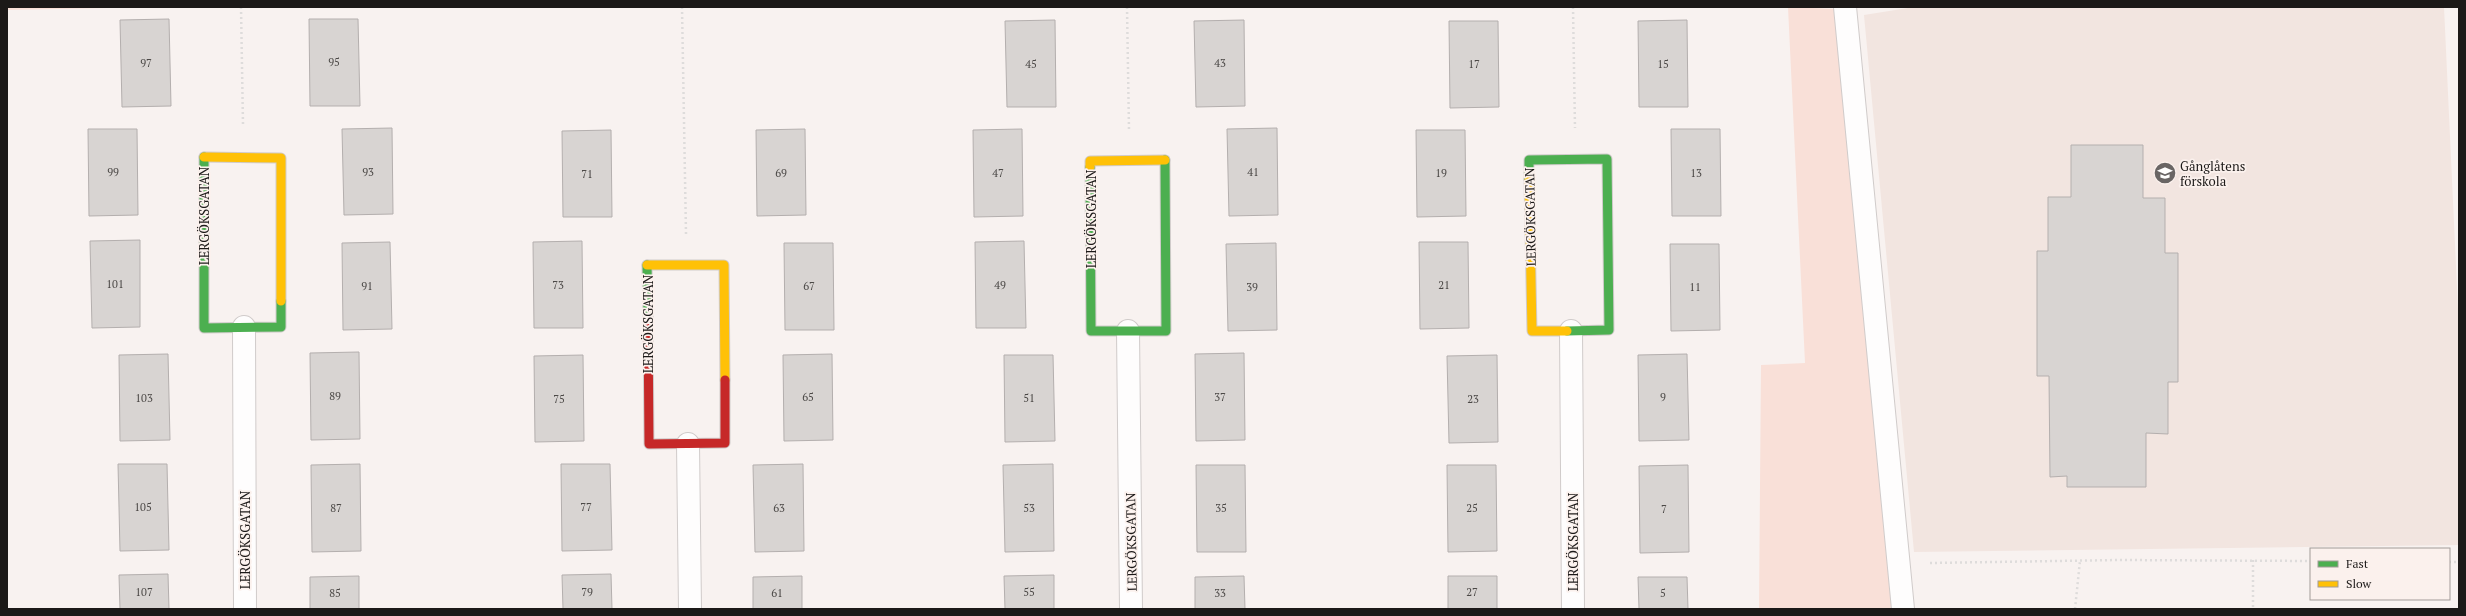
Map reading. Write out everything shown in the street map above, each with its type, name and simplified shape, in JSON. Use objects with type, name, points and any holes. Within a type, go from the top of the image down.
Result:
[{"type":"street","points":[[1844,7],[1903,609]]},
{"type":"street","name":"LERGÖKSGATAN","points":[[204,157],[281,158],[281,327],[244,327],[204,328],[204,157]]},
{"type":"street","name":"LERGÖKSGATAN","points":[[1607,159],[1609,330],[1571,331],[1532,331],[1529,160],[1607,159]]},
{"type":"street","name":"LERGÖKSGATAN","points":[[1165,160],[1166,331],[1128,331],[1091,331],[1090,161],[1165,160]]},
{"type":"street","name":"LERGÖKSGATAN","points":[[724,264],[725,443],[688,444],[649,444],[647,265],[724,264]]},
{"type":"street","name":"LERGÖKSGATAN","points":[[244,327],[245,609]]},
{"type":"street","name":"LERGÖKSGATAN","points":[[1128,331],[1131,609]]},
{"type":"street","name":"LERGÖKSGATAN","points":[[1571,331],[1573,609]]},
{"type":"street","points":[[688,444],[690,609]]},
{"type":"path","points":[[241,7],[244,158]]},
{"type":"path","points":[[682,7],[686,265]]},
{"type":"path","points":[[1127,7],[1130,160]]},
{"type":"path","points":[[1573,7],[1576,159]]},
{"type":"path","points":[[2253,560],[2253,609]]},
{"type":"path","points":[[2076,609],[2080,561]]},
{"type":"path","points":[[1899,564],[2080,561],[2310,561]]},
{"type":"shaded area","points":[[7,7],[158,7],[7,10]]},
{"type":"shaded area","points":[[1788,7],[1838,9],[1892,609],[1759,609],[1761,365],[1805,363]]},
{"type":"shaded area","name":"Gånglåtens förskola","points":[[1914,7],[2444,7],[2459,331],[2459,545],[1914,552],[1864,15]]},
{"type":"building","points":[[169,19],[171,106],[122,107],[120,20]]},
{"type":"building","points":[[309,19],[358,19],[360,106],[310,106]]},
{"type":"building","points":[[1055,20],[1056,107],[1007,107],[1005,21]]},
{"type":"building","points":[[1244,20],[1245,106],[1196,107],[1194,21]]},
{"type":"building","points":[[1687,20],[1688,107],[1639,107],[1638,21]]},
{"type":"building","points":[[1449,21],[1498,21],[1499,107],[1450,108]]},
{"type":"building","points":[[392,128],[393,214],[344,215],[342,129]]},
{"type":"building","points":[[1277,128],[1278,215],[1229,216],[1227,129]]},
{"type":"building","points":[[88,129],[137,129],[138,215],[89,216]]},
{"type":"building","points":[[805,129],[806,215],[757,216],[756,130]]},
{"type":"building","points":[[1022,129],[1023,216],[974,217],[973,130]]},
{"type":"building","points":[[1671,129],[1720,129],[1721,216],[1672,216]]},
{"type":"building","points":[[611,130],[612,217],[563,217],[562,131]]},
{"type":"building","points":[[1416,130],[1465,130],[1466,216],[1417,217]]},
{"type":"building","points":[[2071,145],[2143,145],[2143,198],[2165,198],[2165,253],[2178,253],[2178,382],[2168,382],[2168,434],[2146,433],[2146,487],[2067,487],[2067,476],[2050,477],[2049,376],[2037,376],[2037,251],[2048,251],[2048,197],[2071,197]]},
{"type":"building","points":[[140,240],[140,327],[92,328],[90,241]]},
{"type":"building","points":[[582,241],[583,328],[534,328],[533,242]]},
{"type":"building","points":[[1024,241],[1026,328],[976,328],[975,242]]},
{"type":"building","points":[[390,242],[392,329],[343,330],[342,243]]},
{"type":"building","points":[[1419,242],[1468,242],[1469,328],[1420,329]]},
{"type":"building","points":[[784,243],[833,243],[834,330],[785,330]]},
{"type":"building","points":[[1276,243],[1277,330],[1228,331],[1226,244]]},
{"type":"building","points":[[1670,244],[1719,244],[1720,330],[1671,331]]},
{"type":"building","points":[[359,352],[360,439],[311,440],[310,353]]},
{"type":"building","points":[[1244,353],[1245,440],[1196,441],[1195,354]]},
{"type":"building","points":[[168,354],[170,440],[120,441],[119,355]]},
{"type":"building","points":[[832,354],[833,440],[784,441],[783,355]]},
{"type":"building","points":[[1687,354],[1689,440],[1639,441],[1638,355]]},
{"type":"building","points":[[583,355],[584,441],[535,442],[534,356]]},
{"type":"building","points":[[1004,355],[1053,355],[1055,441],[1005,442]]},
{"type":"building","points":[[1497,355],[1498,442],[1449,443],[1447,356]]},
{"type":"building","points":[[118,464],[167,464],[169,550],[120,551]]},
{"type":"building","points":[[360,464],[361,551],[312,552],[311,465]]},
{"type":"building","points":[[561,464],[610,464],[612,550],[562,551]]},
{"type":"building","points":[[803,464],[804,551],[755,552],[753,465]]},
{"type":"building","points":[[1053,464],[1054,551],[1005,552],[1003,465]]},
{"type":"building","points":[[1196,465],[1245,465],[1246,552],[1197,552]]},
{"type":"building","points":[[1447,465],[1496,465],[1497,551],[1448,552]]},
{"type":"building","points":[[1688,465],[1689,552],[1640,553],[1639,466]]},
{"type":"building","points":[[168,574],[169,609],[120,609],[119,575]]},
{"type":"building","points":[[611,574],[612,609],[563,609],[562,575]]},
{"type":"building","points":[[1054,575],[1054,609],[1005,609],[1004,576]]},
{"type":"building","points":[[359,576],[359,609],[310,609],[310,577]]},
{"type":"building","points":[[802,576],[802,609],[753,609],[753,577]]},
{"type":"building","points":[[1244,576],[1245,609],[1195,609],[1195,577]]},
{"type":"building","points":[[1448,576],[1497,576],[1497,609],[1448,609]]},
{"type":"building","points":[[1638,577],[1687,577],[1688,609],[1639,609]]},
{"type":"traffic: fast","points":[[204,157],[204,328],[281,327],[281,301]]},
{"type":"traffic: fast","points":[[1567,331],[1609,330],[1607,159]]},
{"type":"traffic: fast","points":[[1529,180],[1529,160],[1607,159]]},
{"type":"traffic: fast","points":[[1090,167],[1091,331],[1166,331],[1165,160]]},
{"type":"traffic: fast","points":[[647,265],[648,318]]},
{"type":"traffic: slow","points":[[204,157],[281,158],[281,301]]},
{"type":"traffic: slow","points":[[1090,167],[1090,161],[1165,160]]},
{"type":"traffic: slow","points":[[1529,180],[1532,331],[1567,331]]},
{"type":"traffic: slow","points":[[647,265],[724,265],[725,380]]},
{"type":"traffic: jam","points":[[648,318],[649,444],[725,443],[725,380]]},
{"type":"place","name":"Gånglåtens förskola","points":[[2165,173]]}]
